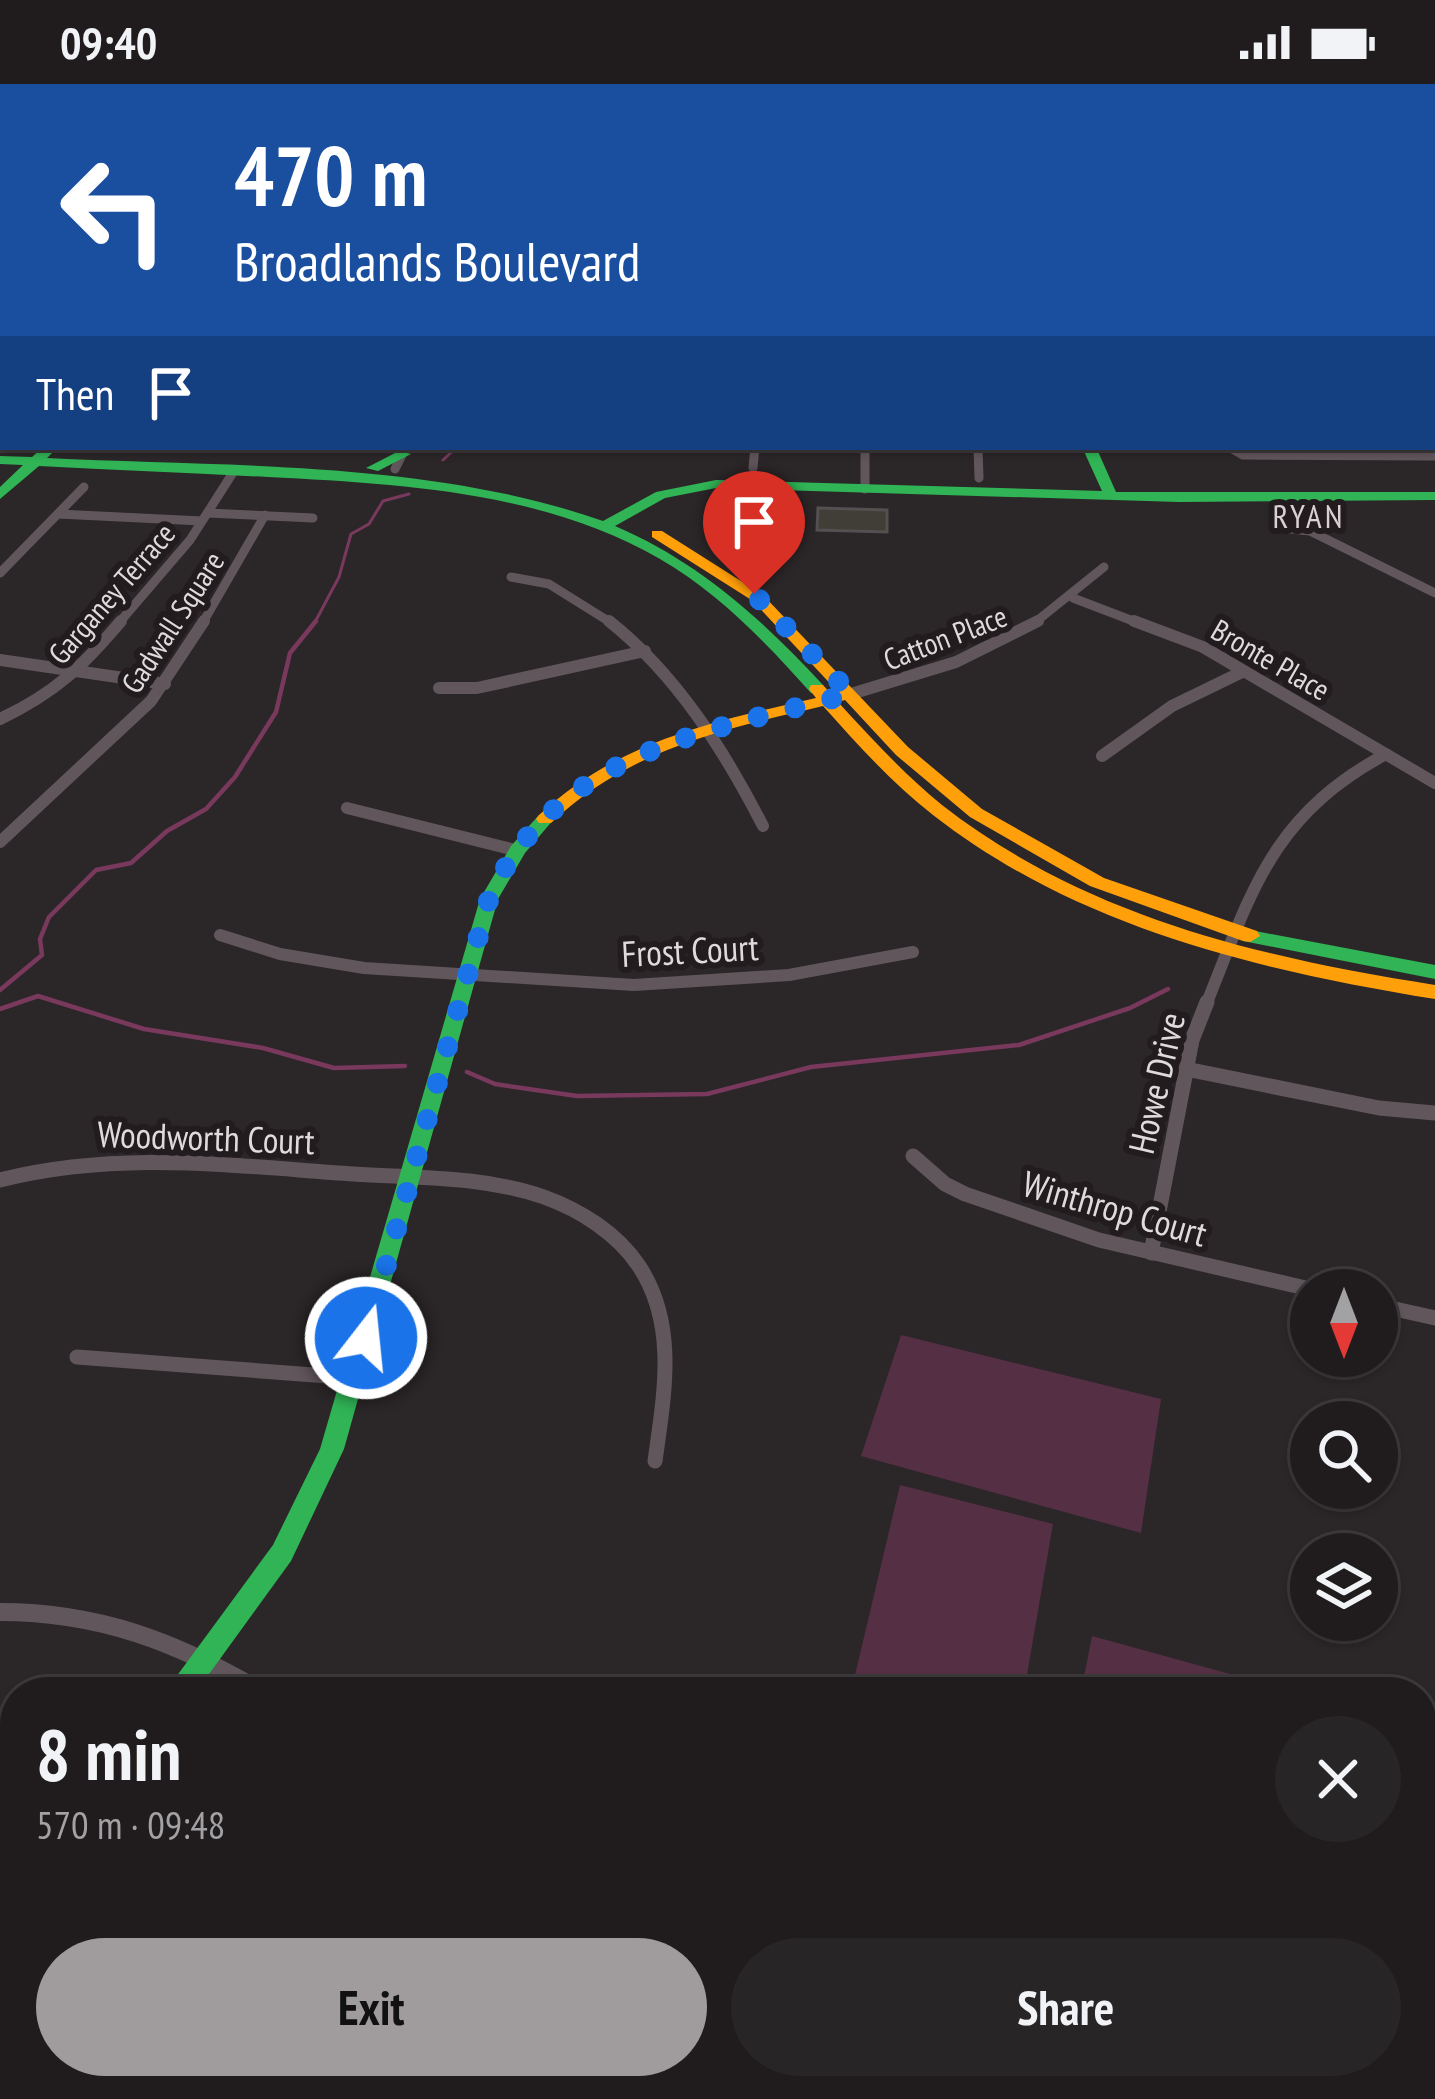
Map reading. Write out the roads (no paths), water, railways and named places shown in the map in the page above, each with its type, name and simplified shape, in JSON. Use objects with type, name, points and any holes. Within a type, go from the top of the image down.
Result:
[{"type":"main road","points":[[1090,450],[1111,496]]},
{"type":"main road","points":[[3,452],[394,459],[508,484],[612,521],[690,552],[754,594],[920,768],[1020,841],[1232,942],[1324,975],[1435,992]]},
{"type":"main road","points":[[0,495],[44,454],[350,477],[489,493],[612,521],[721,590],[768,632],[934,806],[1026,868],[1135,919],[1232,942],[1435,972]]},
{"type":"main road","points":[[350,477],[394,459]]},
{"type":"main road","points":[[612,521],[661,495],[695,486],[1111,496],[1435,496]]},
{"type":"main road","points":[[191,1677],[259,1588],[301,1518],[332,1449],[489,899],[515,850],[558,805],[644,752],[704,731],[851,694]]},
{"type":"street","points":[[753,468],[755,450]]},
{"type":"street","points":[[865,450],[865,489]]},
{"type":"street","points":[[978,450],[980,478]]},
{"type":"street","points":[[1234,450],[1243,455],[1419,451],[1435,456]]},
{"type":"street","name":"Garganey Terrace","points":[[0,719],[44,698],[78,671],[205,517],[234,471]]},
{"type":"street","points":[[0,573],[84,487]]},
{"type":"street","points":[[58,514],[313,518]]},
{"type":"street","name":"Gadwall Square","points":[[0,842],[140,714],[229,584],[265,515]]},
{"type":"street","points":[[1281,528],[1310,531],[1435,593]]},
{"type":"street","name":"Catton Place","points":[[851,694],[975,657],[1033,628],[1104,567]]},
{"type":"street","points":[[511,577],[541,579],[574,595],[645,651],[735,773],[763,826]]},
{"type":"street","name":"Bronte Place","points":[[1073,598],[1182,637],[1435,783]]},
{"type":"street","points":[[439,688],[477,688],[645,651]]},
{"type":"street","points":[[0,661],[165,683]]},
{"type":"street","points":[[1102,756],[1172,706],[1244,670]]},
{"type":"street","name":"Howe Drive","points":[[1151,1253],[1192,1040],[1258,874],[1288,827],[1325,792],[1386,754]]},
{"type":"street","points":[[347,808],[515,850]]},
{"type":"street","name":"Frost Court","points":[[220,935],[317,962],[467,976],[686,984],[789,975],[914,952]]},
{"type":"street","points":[[1186,1069],[1378,1108],[1435,1113]]},
{"type":"street","name":"Winthrop Court","points":[[913,1156],[964,1194],[1099,1240],[1290,1285]]},
{"type":"street","name":"Woodworth Court","points":[[0,1180],[63,1163],[128,1159],[487,1184],[545,1197],[598,1225],[636,1262],[655,1295],[668,1360],[655,1461]]},
{"type":"street","points":[[1398,1310],[1435,1318]]},
{"type":"street","points":[[77,1357],[354,1378]]},
{"type":"street","points":[[0,1612],[62,1613],[123,1623],[237,1677]]},
{"type":"waterway","points":[[443,460],[454,450]]},
{"type":"waterway","points":[[315,622],[339,577],[351,534],[369,524],[383,501],[409,494]]},
{"type":"waterway","points":[[0,990],[42,955],[40,939],[49,917],[96,870],[131,863],[167,831],[206,809],[235,777],[276,712],[290,653],[315,622]]},
{"type":"waterway","points":[[467,1072],[495,1084],[577,1096],[707,1094],[811,1067],[1019,1045],[1130,1008],[1168,989]]},
{"type":"waterway","points":[[0,1009],[38,996],[144,1029],[263,1048],[334,1068],[405,1066]]},
{"type":"district","name":"RYAN","points":[[1309,515]]}]
